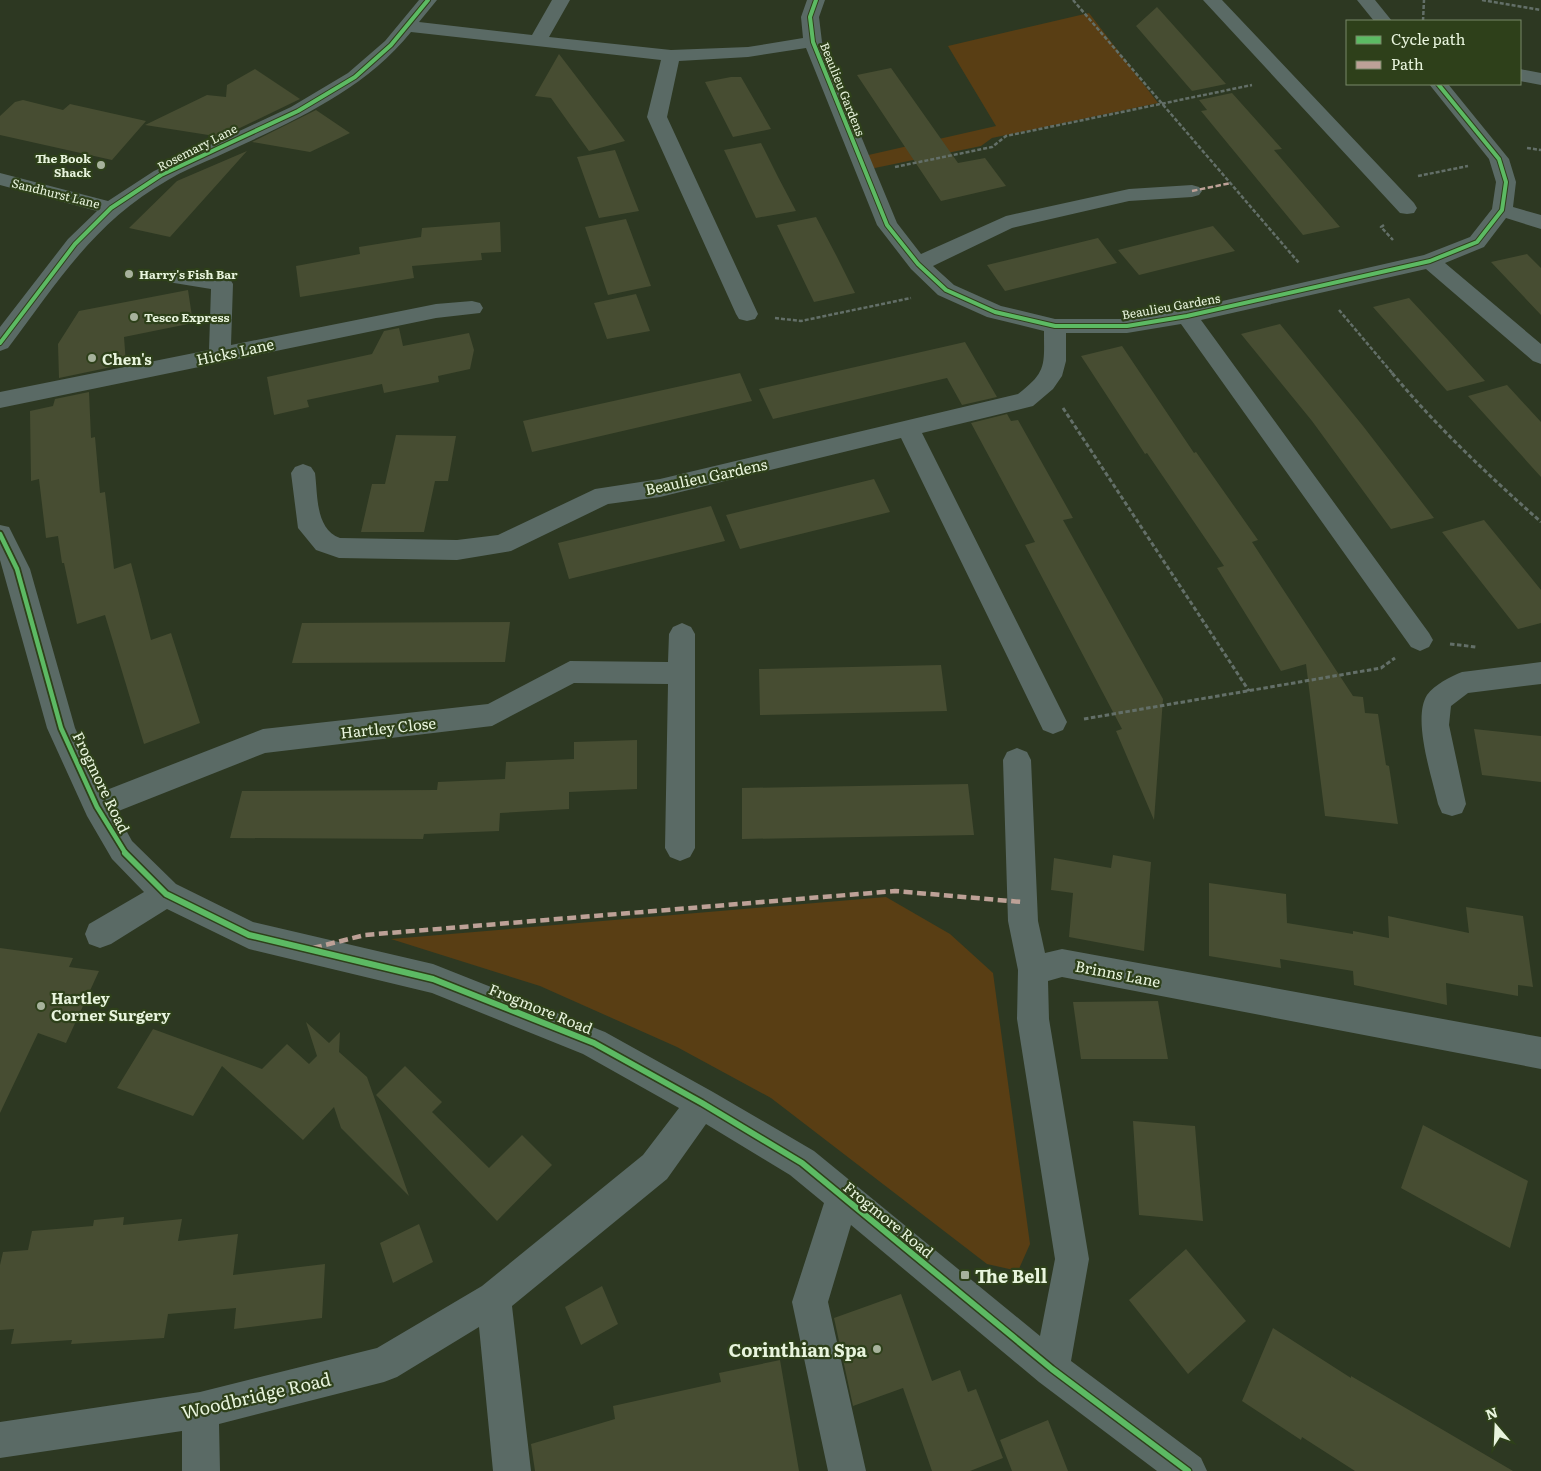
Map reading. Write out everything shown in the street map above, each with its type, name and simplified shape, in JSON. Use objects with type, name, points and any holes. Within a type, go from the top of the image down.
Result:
[{"type":"street","name":"Rosemary Lane","points":[[0,343],[75,244],[112,208],[162,175],[298,111],[355,77],[392,45],[428,0]]},
{"type":"street","points":[[537,42],[561,0]]},
{"type":"street","name":"Beaulieu Gardens","points":[[816,0],[810,17],[813,42],[887,225],[918,264],[946,290],[995,312],[1055,326],[1127,326],[1187,316],[1430,261],[1477,242],[1502,210],[1506,182],[1499,160],[1486,141],[1439,85]]},
{"type":"street","points":[[1212,0],[1406,208]]},
{"type":"street","points":[[1366,0],[1382,20]]},
{"type":"street","name":"Beaulieu Gardens","points":[[408,26],[671,56],[740,52],[813,42]]},
{"type":"street","points":[[671,56],[657,117],[747,314]]},
{"type":"street","points":[[1521,75],[1541,79]]},
{"type":"street","name":"Sandhurst Lane","points":[[0,180],[112,208]]},
{"type":"street","points":[[918,264],[1006,224],[1129,195],[1192,191]]},
{"type":"street","points":[[1502,210],[1541,222]]},
{"type":"street","points":[[1430,261],[1541,356]]},
{"type":"street","points":[[176,278],[222,284],[220,354]]},
{"type":"street","name":"Hicks Lane","points":[[0,400],[436,311],[472,308]]},
{"type":"street","name":"Beaulieu Gardens","points":[[1187,316],[1420,640]]},
{"type":"street","points":[[1044,388],[1054,375],[1055,326]]},
{"type":"street","name":"Beaulieu Gardens","points":[[303,473],[310,528],[325,543],[339,548],[457,550],[502,544],[604,495],[660,488],[1025,400],[1044,388]]},
{"type":"street","points":[[908,428],[1053,722]]},
{"type":"street","name":"Frogmore Road","points":[[0,534],[17,568],[61,728],[97,807],[122,850],[166,894],[249,935],[442,982],[594,1043],[702,1103],[802,1163],[1052,1369],[1188,1471]]},
{"type":"street","points":[[680,848],[682,634]]},
{"type":"street","name":"Hartley Close","points":[[97,807],[263,741],[492,715],[570,672],[682,674]]},
{"type":"street","points":[[1452,804],[1435,724],[1438,701],[1462,684],[1541,673]]},
{"type":"street","points":[[1017,760],[1022,921],[1033,970],[1033,1019],[1072,1259],[1052,1369]]},
{"type":"street","points":[[100,934],[166,894]]},
{"type":"street","name":"Brinns Lane","points":[[1033,970],[1062,963],[1541,1053]]},
{"type":"street","name":"Woodbridge Road","points":[[0,1440],[200,1410],[384,1364],[494,1298],[656,1167],[702,1103]]},
{"type":"street","points":[[843,1197],[810,1302],[847,1471]]},
{"type":"street","points":[[494,1298],[512,1471]]},
{"type":"street","points":[[200,1410],[201,1471]]},
{"type":"path","points":[[1423,20],[1424,0]]},
{"type":"path","points":[[1482,0],[1541,10]]},
{"type":"path","points":[[865,173],[992,146],[1006,136],[1285,78]]},
{"type":"path","points":[[1383,184],[1499,160]]},
{"type":"path","points":[[747,314],[801,321],[946,290]]},
{"type":"path","points":[[1044,388],[1060,404],[1222,653],[1249,691]]},
{"type":"path","points":[[1053,722],[1094,718],[1381,668],[1420,640],[1478,648]]},
{"type":"shaded area","points":[[1089,13],[1158,103],[992,138],[981,146],[870,169],[864,156],[996,126],[948,46]]},
{"type":"shaded area","points":[[886,897],[950,934],[993,973],[1030,1244],[1018,1271],[987,1264],[771,1098],[677,1047],[540,986],[391,939]]},
{"type":"building","points":[[1157,7],[1226,84],[1192,91],[1136,26]]},
{"type":"building","points":[[559,54],[625,141],[589,151],[551,98],[535,96]]},
{"type":"building","points":[[891,68],[958,163],[985,158],[1006,186],[941,201],[857,75]]},
{"type":"building","points":[[255,69],[300,99],[221,137],[145,125],[207,95],[226,97],[227,85]]},
{"type":"building","points":[[741,77],[771,129],[733,137],[705,82]]},
{"type":"building","points":[[1232,93],[1282,149],[1274,150],[1340,227],[1303,235],[1201,111],[1207,110],[1199,100]]},
{"type":"building","points":[[23,100],[63,110],[70,104],[146,121],[112,160],[0,135],[0,116],[15,102]]},
{"type":"building","points":[[316,110],[350,133],[310,152],[252,142]]},
{"type":"building","points":[[761,143],[796,211],[756,218],[724,150]]},
{"type":"building","points":[[615,150],[639,211],[599,218],[577,157]]},
{"type":"building","points":[[247,151],[170,237],[129,228],[177,181]]},
{"type":"building","points":[[816,217],[855,293],[814,302],[777,225]]},
{"type":"building","points":[[626,219],[651,286],[608,295],[585,227]]},
{"type":"building","points":[[500,222],[501,252],[481,253],[482,260],[412,266],[414,278],[300,297],[296,266],[360,254],[359,247],[421,237],[422,228]]},
{"type":"building","points":[[1213,226],[1235,251],[1139,275],[1118,250]]},
{"type":"building","points":[[1098,238],[1117,263],[1005,291],[987,265]]},
{"type":"building","points":[[1527,254],[1541,268],[1541,315],[1491,262]]},
{"type":"building","name":"Tesco Express","points":[[188,290],[193,323],[124,337],[126,364],[59,378],[58,344],[79,311]]},
{"type":"building","points":[[636,294],[650,331],[607,339],[594,303]]},
{"type":"building","points":[[1409,298],[1485,381],[1447,391],[1373,307]]},
{"type":"building","points":[[1280,324],[1363,426],[1434,518],[1391,529],[1312,421],[1241,334]]},
{"type":"building","points":[[399,328],[403,346],[469,333],[474,350],[470,369],[438,376],[439,382],[384,393],[382,384],[307,400],[309,407],[274,415],[267,377],[372,354],[384,331]]},
{"type":"building","points":[[965,342],[997,397],[962,405],[947,378],[773,419],[759,389]]},
{"type":"building","points":[[1122,346],[1194,453],[1196,452],[1258,540],[1252,542],[1353,696],[1363,697],[1365,713],[1378,714],[1386,765],[1389,766],[1398,824],[1325,816],[1306,664],[1281,671],[1217,568],[1224,566],[1147,453],[1145,454],[1081,356]]},
{"type":"building","points":[[740,373],[752,401],[532,452],[523,421]]},
{"type":"building","points":[[1507,385],[1541,422],[1541,477],[1468,396]]},
{"type":"building","points":[[89,392],[91,438],[95,437],[100,493],[105,492],[114,569],[131,563],[151,640],[171,633],[200,723],[144,744],[105,615],[77,624],[64,563],[62,563],[58,536],[46,538],[39,479],[31,481],[30,411],[53,406],[55,399]]},
{"type":"building","points":[[1007,414],[1011,421],[1018,420],[1073,518],[1063,520],[1163,699],[1154,820],[1116,731],[1122,729],[1025,545],[1035,542],[971,423]]},
{"type":"building","points":[[396,435],[456,436],[448,481],[435,481],[424,532],[361,532],[372,484],[385,484]]},
{"type":"building","points":[[874,479],[890,512],[740,549],[726,515]]},
{"type":"building","points":[[711,506],[725,541],[569,579],[558,543]]},
{"type":"building","points":[[1484,520],[1541,590],[1541,623],[1518,629],[1442,532]]},
{"type":"building","points":[[510,622],[505,662],[292,663],[302,623]]},
{"type":"building","points":[[941,665],[947,711],[760,715],[759,669]]},
{"type":"building","points":[[1474,729],[1541,736],[1541,782],[1482,775]]},
{"type":"building","points":[[637,740],[637,789],[569,792],[569,809],[500,813],[499,831],[424,834],[423,839],[230,838],[242,791],[437,790],[438,782],[505,779],[506,762],[574,759],[574,742]]},
{"type":"building","points":[[968,784],[974,835],[742,839],[742,788]]},
{"type":"building","points":[[1113,855],[1151,862],[1144,951],[1069,937],[1073,893],[1051,890],[1054,858],[1111,868]]},
{"type":"building","points":[[1209,883],[1286,894],[1287,923],[1353,934],[1353,931],[1389,938],[1388,916],[1469,933],[1466,907],[1523,916],[1533,987],[1518,985],[1518,996],[1446,983],[1447,1005],[1354,985],[1353,971],[1280,959],[1281,968],[1209,956]]},
{"type":"building","name":"Hartley Corner Surgery","points":[[0,948],[73,958],[69,967],[99,971],[66,1043],[38,1033],[0,1113]]},
{"type":"building","points":[[1158,1001],[1168,1059],[1081,1059],[1073,1002]]},
{"type":"building","points":[[306,1022],[329,1043],[340,1032],[339,1052],[367,1077],[409,1196],[341,1128],[334,1107],[303,1140],[222,1066],[193,1116],[117,1088],[153,1029],[262,1069],[287,1044],[309,1064],[317,1056]]},
{"type":"building","points":[[405,1066],[442,1102],[432,1112],[489,1168],[522,1135],[552,1165],[497,1221],[376,1095]]},
{"type":"building","points":[[1133,1121],[1195,1126],[1203,1221],[1139,1215]]},
{"type":"building","points":[[1423,1125],[1528,1181],[1510,1248],[1401,1188]]},
{"type":"building","points":[[124,1217],[123,1225],[182,1219],[178,1241],[238,1234],[233,1275],[325,1264],[322,1318],[234,1329],[236,1308],[168,1314],[164,1338],[71,1344],[72,1340],[11,1344],[14,1329],[0,1330],[0,1265],[3,1252],[28,1250],[32,1231],[93,1226],[94,1220]]},
{"type":"building","points":[[419,1224],[433,1262],[393,1283],[380,1243]]},
{"type":"building","points":[[1186,1249],[1246,1321],[1188,1374],[1129,1300]]},
{"type":"building","points":[[602,1286],[618,1324],[581,1345],[565,1307]]},
{"type":"building","points":[[901,1294],[932,1381],[960,1370],[968,1392],[976,1389],[1003,1458],[970,1471],[932,1471],[903,1388],[853,1406],[834,1318]]},
{"type":"building","points":[[1273,1328],[1351,1378],[1351,1376],[1513,1471],[1355,1471],[1302,1437],[1301,1440],[1242,1401]]},
{"type":"building","points":[[780,1360],[799,1471],[535,1471],[531,1444],[615,1419],[613,1406],[721,1382],[719,1373]]},
{"type":"building","points":[[1048,1420],[1068,1471],[1012,1471],[1000,1440]]},
{"type":"marked path","points":[[1192,191],[1231,183]]},
{"type":"marked path","points":[[313,948],[365,935],[895,891],[1022,902]]},
{"type":"cycle path","points":[[0,343],[75,244],[111,208],[161,175],[298,111],[355,77],[391,45],[428,0]]},
{"type":"cycle path","points":[[816,0],[810,17],[813,42],[887,225],[918,264],[946,290],[995,312],[1055,326],[1127,326],[1187,316],[1430,261],[1477,242],[1502,210],[1506,182],[1499,159],[1439,85]]},
{"type":"cycle path","points":[[0,534],[17,569],[61,728],[97,807],[122,850],[166,894],[249,935],[433,979],[594,1043],[702,1103],[802,1163],[1052,1369],[1188,1471]]},
{"type":"place","name":"The Book Shack","points":[[101,165]]},
{"type":"place","name":"Harry's Fish Bar","points":[[129,274]]},
{"type":"place","name":"Tesco Express","points":[[134,317]]},
{"type":"place","name":"Chen's","points":[[92,358]]},
{"type":"place","name":"Hartley Corner Surgery","points":[[41,1006]]},
{"type":"place","name":"The Bell","points":[[965,1275]]},
{"type":"place","name":"Corinthian Spa","points":[[877,1349]]}]
